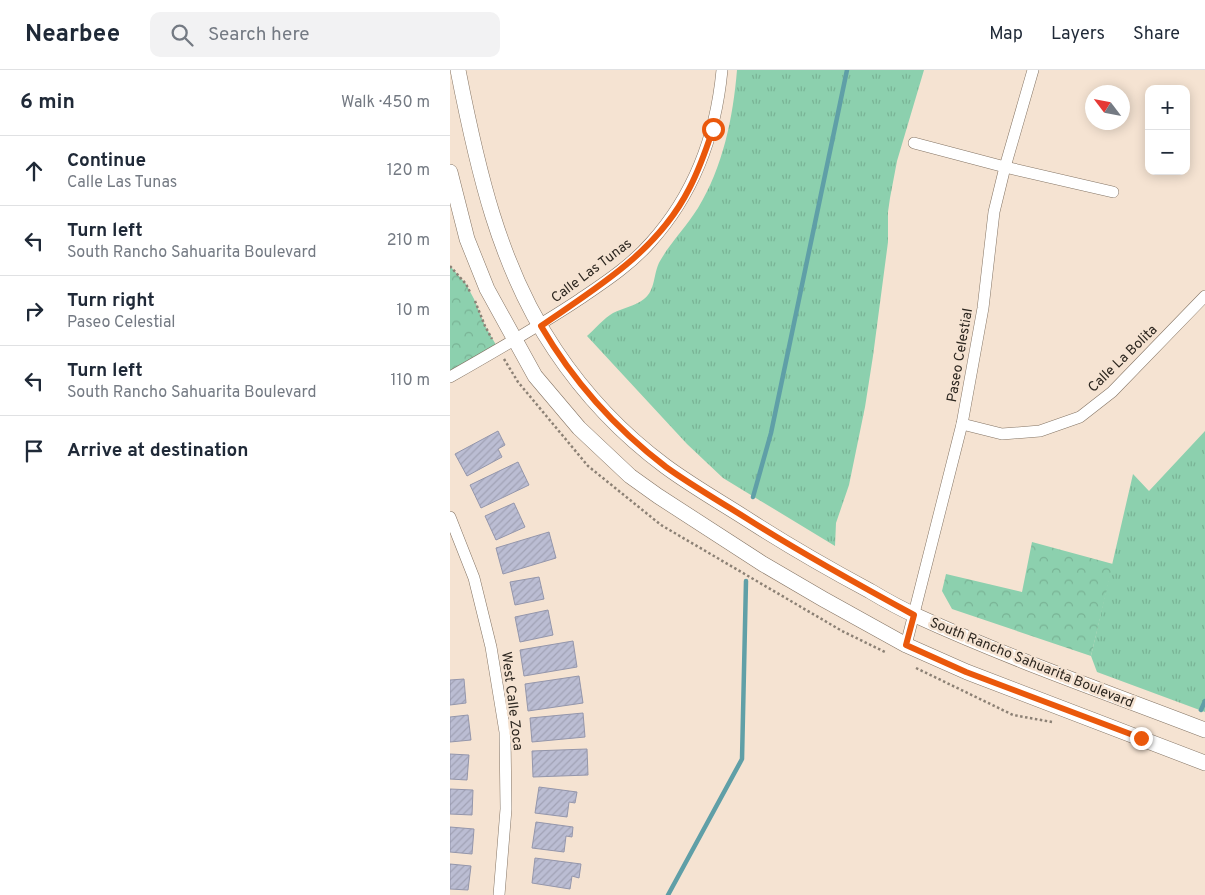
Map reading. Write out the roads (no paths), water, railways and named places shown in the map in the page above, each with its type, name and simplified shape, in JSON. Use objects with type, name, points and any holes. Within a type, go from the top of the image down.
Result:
[{"type":"street","name":"South Rancho Sahuarita Boulevard","points":[[458,70],[485,193],[514,276],[554,349],[606,413],[633,439],[668,468],[820,564],[914,615],[980,644],[1205,730]]},
{"type":"street","name":"Calle Las Tunas","points":[[450,377],[541,326],[621,270],[650,243],[688,191],[702,160],[713,129],[722,70]]},
{"type":"street","name":"Paseo Celestial","points":[[906,645],[962,424],[983,308],[994,212],[1033,70]]},
{"type":"street","points":[[914,143],[1005,167],[1114,192]]},
{"type":"street","points":[[450,172],[467,239],[487,289],[535,376],[579,428],[630,476],[764,564],[906,645],[966,672],[1205,763]]},
{"type":"street","name":"Calle La Bolita","points":[[962,424],[1002,434],[1040,431],[1080,417],[1112,392],[1205,296]]},
{"type":"street","name":"West Calle Zoca","points":[[450,519],[476,587],[491,647],[505,732],[506,809],[499,895]]},
{"type":"waterway","points":[[753,497],[771,433],[847,70]]},
{"type":"waterway","points":[[668,895],[742,759],[746,581]]},
{"type":"waterway","points":[[1201,710],[1205,701]]}]
